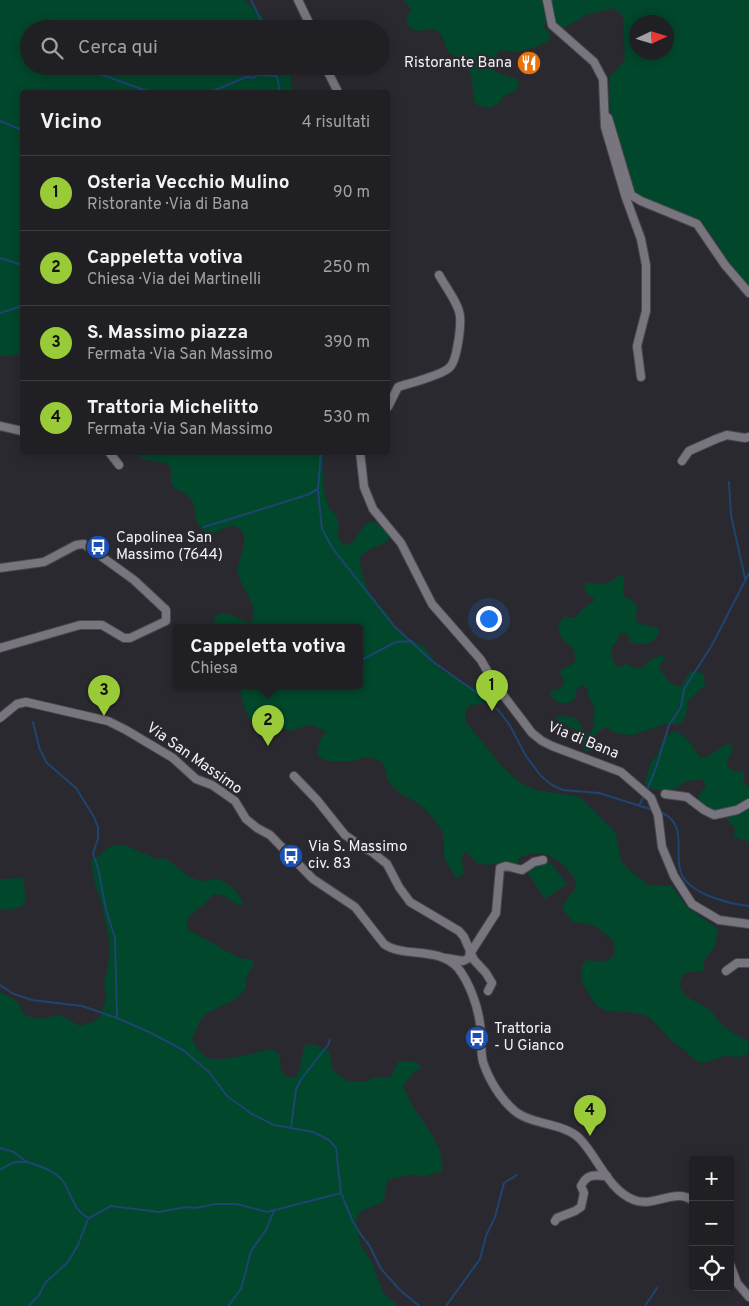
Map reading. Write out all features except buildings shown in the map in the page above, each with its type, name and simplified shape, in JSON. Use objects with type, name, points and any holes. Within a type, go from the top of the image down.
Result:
[{"type":"street","points":[[298,0],[308,20]]},
{"type":"street","points":[[547,0],[552,25],[594,62],[603,79],[605,127],[626,198],[641,239],[646,265],[646,311],[636,346],[641,377]]},
{"type":"street","points":[[330,75],[337,90]]},
{"type":"street","points":[[604,115],[608,118],[631,195],[641,202],[697,224],[725,265],[749,293]]},
{"type":"street","points":[[390,403],[398,387],[439,373],[452,365],[457,348],[460,315],[439,275]]},
{"type":"street","points":[[0,426],[20,431]]},
{"type":"street","points":[[682,461],[689,451],[727,435],[749,437]]},
{"type":"street","points":[[112,455],[119,464]]},
{"type":"street","name":"Via di Bana","points":[[360,455],[364,487],[373,509],[401,544],[432,604],[481,660],[494,683],[532,733],[542,741],[621,772],[651,798],[658,815],[662,848],[674,876],[692,904],[719,920],[749,924]]},
{"type":"street","points":[[0,568],[44,562],[76,545],[84,544],[134,580],[166,610],[167,616],[166,621],[130,638],[124,638],[102,625],[80,625],[0,648]]},
{"type":"street","name":"Via San Massimo","points":[[0,718],[17,704],[26,702],[108,721],[173,758],[196,779],[212,785],[235,801],[246,819],[270,835],[313,879],[355,907],[384,944],[390,948],[463,961],[467,960],[470,951]]},
{"type":"street","points":[[294,776],[317,800],[345,835],[387,864],[399,888],[410,902],[452,926],[464,937],[474,960],[490,978],[492,983],[488,991]]},
{"type":"street","points":[[665,794],[687,797],[714,815],[737,810],[749,803]]},
{"type":"street","points":[[470,951],[496,913],[500,868],[506,866],[522,870],[534,862],[543,860]]},
{"type":"street","points":[[444,958],[457,968],[467,983],[480,1022],[483,1061],[492,1082],[507,1104],[519,1114],[566,1130],[579,1138],[617,1188],[634,1200],[646,1202],[678,1196],[689,1198]]},
{"type":"street","points":[[726,971],[737,963],[749,963]]},
{"type":"street","points":[[555,1221],[557,1218],[581,1207],[584,1193],[581,1186],[589,1177],[595,1174],[607,1176]]},
{"type":"street","points":[[734,1275],[737,1283],[749,1297]]},
{"type":"green space","points":[[0,0],[244,0],[262,16],[264,20],[20,20],[20,75],[290,75],[291,90],[20,90],[20,354],[0,356]]},
{"type":"green space","points":[[404,0],[543,0],[547,23],[542,26],[550,33],[550,39],[543,44],[517,52],[504,50],[498,52],[493,69],[515,78],[518,80],[519,86],[516,90],[505,95],[498,104],[488,108],[477,105],[473,101],[470,72],[467,66],[460,58],[449,53],[438,31],[430,29],[419,31],[409,26],[406,20],[411,9]]},
{"type":"green space","points":[[551,0],[749,0],[749,286],[730,265],[702,223],[635,195],[620,153],[610,104],[610,76],[625,58],[623,16],[614,8],[586,15],[564,28],[556,24]]},
{"type":"green space","points":[[324,455],[325,495],[329,507],[338,520],[338,535],[344,545],[351,544],[364,526],[371,522],[376,523],[390,536],[384,543],[362,555],[359,560],[371,597],[388,614],[394,628],[407,638],[424,646],[442,671],[489,696],[485,702],[467,708],[466,722],[500,764],[519,782],[536,790],[580,797],[616,833],[621,861],[631,872],[649,885],[672,886],[687,907],[718,929],[715,946],[704,961],[703,971],[690,972],[683,975],[680,988],[688,997],[710,1010],[726,1028],[747,1041],[749,1044],[748,1054],[740,1057],[725,1056],[703,1063],[696,1061],[645,1015],[607,1011],[593,1001],[582,982],[582,966],[587,960],[602,961],[615,955],[613,940],[595,926],[572,921],[562,908],[574,891],[576,882],[571,873],[556,859],[545,854],[533,853],[520,857],[517,865],[509,862],[486,865],[477,863],[466,851],[461,859],[464,872],[456,879],[445,859],[444,840],[439,825],[420,805],[394,788],[390,783],[384,765],[374,759],[365,757],[343,762],[321,758],[317,751],[321,738],[326,732],[317,727],[304,726],[291,731],[284,728],[274,728],[268,731],[255,727],[247,714],[240,689],[363,689],[363,624],[214,624],[216,616],[221,614],[230,615],[251,623],[254,610],[238,572],[244,543],[242,532],[235,526],[231,526],[209,535],[196,521],[193,503],[190,498],[171,484],[171,469],[166,463],[137,456]]},
{"type":"green space","points":[[620,575],[624,577],[624,597],[632,600],[637,607],[637,623],[658,628],[659,631],[654,640],[647,644],[630,642],[627,633],[620,634],[617,642],[613,644],[611,655],[615,666],[619,667],[625,664],[641,669],[652,659],[662,656],[666,657],[658,667],[670,683],[681,687],[689,673],[695,671],[704,674],[705,685],[687,702],[686,714],[680,724],[665,724],[633,735],[617,734],[606,727],[596,734],[592,750],[586,752],[579,734],[570,727],[559,723],[556,718],[558,716],[576,717],[584,732],[590,733],[593,727],[595,709],[588,695],[587,688],[583,685],[577,688],[575,699],[568,703],[559,703],[550,695],[551,691],[559,689],[564,684],[564,680],[560,675],[561,670],[575,661],[574,650],[561,637],[558,624],[565,616],[574,618],[594,601],[593,597],[587,595],[584,583],[606,584]]},
{"type":"green space","points":[[674,731],[686,739],[700,757],[711,755],[727,744],[731,745],[733,749],[727,762],[728,767],[731,770],[744,772],[744,783],[749,788],[749,842],[734,837],[735,828],[727,819],[727,813],[702,804],[698,796],[706,786],[703,780],[685,782],[673,790],[656,790],[644,785],[651,762],[656,757],[663,740]]},
{"type":"green space","points":[[114,845],[124,845],[157,859],[163,858],[197,880],[206,881],[216,878],[232,887],[243,902],[241,906],[225,896],[212,895],[187,920],[187,929],[239,958],[252,960],[254,964],[247,976],[245,989],[242,993],[232,1001],[207,1013],[201,1019],[192,1039],[204,1056],[211,1059],[219,1059],[248,1055],[271,1049],[279,1054],[281,1071],[286,1077],[295,1078],[306,1044],[315,1045],[329,1051],[333,1070],[347,1081],[365,1082],[373,1077],[390,1078],[399,1061],[416,1062],[422,1068],[414,1072],[403,1086],[415,1110],[438,1146],[441,1154],[442,1171],[425,1176],[408,1175],[387,1180],[383,1201],[360,1212],[356,1219],[360,1244],[372,1263],[383,1293],[398,1306],[0,1306],[0,992],[17,1001],[24,1015],[37,1019],[60,1015],[80,1026],[95,1021],[101,1015],[106,1001],[104,979],[107,973],[110,950],[107,928],[95,885],[91,861]]},
{"type":"green space","points":[[548,860],[567,884],[545,899],[527,872],[528,868]]},
{"type":"green space","points":[[23,878],[25,899],[22,906],[0,910],[0,879]]},
{"type":"waterway","points":[[251,0],[260,20]]},
{"type":"waterway","points":[[103,75],[144,90]]},
{"type":"waterway","points":[[215,90],[247,77],[254,78],[257,75]]},
{"type":"waterway","points":[[257,75],[277,76]]},
{"type":"waterway","points":[[277,75],[280,90]]},
{"type":"waterway","points":[[0,121],[20,129]]},
{"type":"waterway","points":[[0,258],[20,264]]},
{"type":"waterway","points":[[0,313],[20,307]]},
{"type":"waterway","points":[[321,455],[318,490],[322,529],[333,549],[395,627],[432,661],[499,711],[509,724],[526,756],[541,776],[552,785],[563,790],[599,793],[653,810]]},
{"type":"waterway","points":[[729,482],[731,515],[745,578]]},
{"type":"waterway","points":[[204,527],[307,495],[318,489]]},
{"type":"waterway","points":[[647,790],[669,725],[681,707],[684,689],[712,645],[749,573]]},
{"type":"waterway","points":[[363,659],[396,642],[412,641]]},
{"type":"waterway","points":[[33,722],[40,750],[47,763],[76,788],[98,827],[98,838],[93,854],[98,868],[106,910],[115,938],[117,1018]]},
{"type":"waterway","points":[[639,806],[644,795]]},
{"type":"waterway","points":[[660,812],[669,817],[675,824],[678,833],[680,869],[688,883],[695,889],[713,898],[749,906]]},
{"type":"waterway","points":[[0,985],[14,994],[32,1000],[82,1006],[117,1018],[151,1033],[183,1050],[209,1072],[227,1096],[252,1114],[274,1125],[313,1132],[329,1140],[336,1148],[341,1193],[353,1222],[369,1245],[381,1269],[400,1290],[419,1306]]},
{"type":"waterway","points":[[291,1128],[296,1089],[330,1040]]},
{"type":"waterway","points":[[0,1148],[14,1152],[28,1163]]},
{"type":"waterway","points":[[0,1170],[17,1162],[35,1164],[49,1170],[60,1177],[76,1207],[89,1218],[111,1206],[159,1212],[186,1207],[195,1208],[216,1204],[237,1204],[267,1212],[341,1193]]},
{"type":"waterway","points":[[446,1306],[480,1259],[486,1236],[495,1217],[504,1183],[517,1175]]},
{"type":"waterway","points":[[228,1306],[241,1289],[251,1251],[266,1230],[274,1211]]},
{"type":"waterway","points":[[29,1306],[39,1295],[45,1283],[68,1262],[78,1245],[88,1219]]},
{"type":"waterway","points":[[645,1306],[657,1288]]},
{"type":"place","name":"Ristorante Bana","points":[[529,63]]},
{"type":"place","name":"Capolinea San Massimo (7644)","points":[[98,547]]},
{"type":"place","name":"Osteria Vecchio Mulino","points":[[492,711]]},
{"type":"place","name":"S. Massimo piazza","points":[[104,716]]},
{"type":"place","name":"Cappeletta votiva","points":[[268,746]]},
{"type":"place","name":"Via S. Massimo civ. 83","points":[[291,856]]},
{"type":"place","name":"Trattoria - U Gianco","points":[[477,1038]]},
{"type":"place","name":"Trattoria Michelitto","points":[[590,1136]]}]
